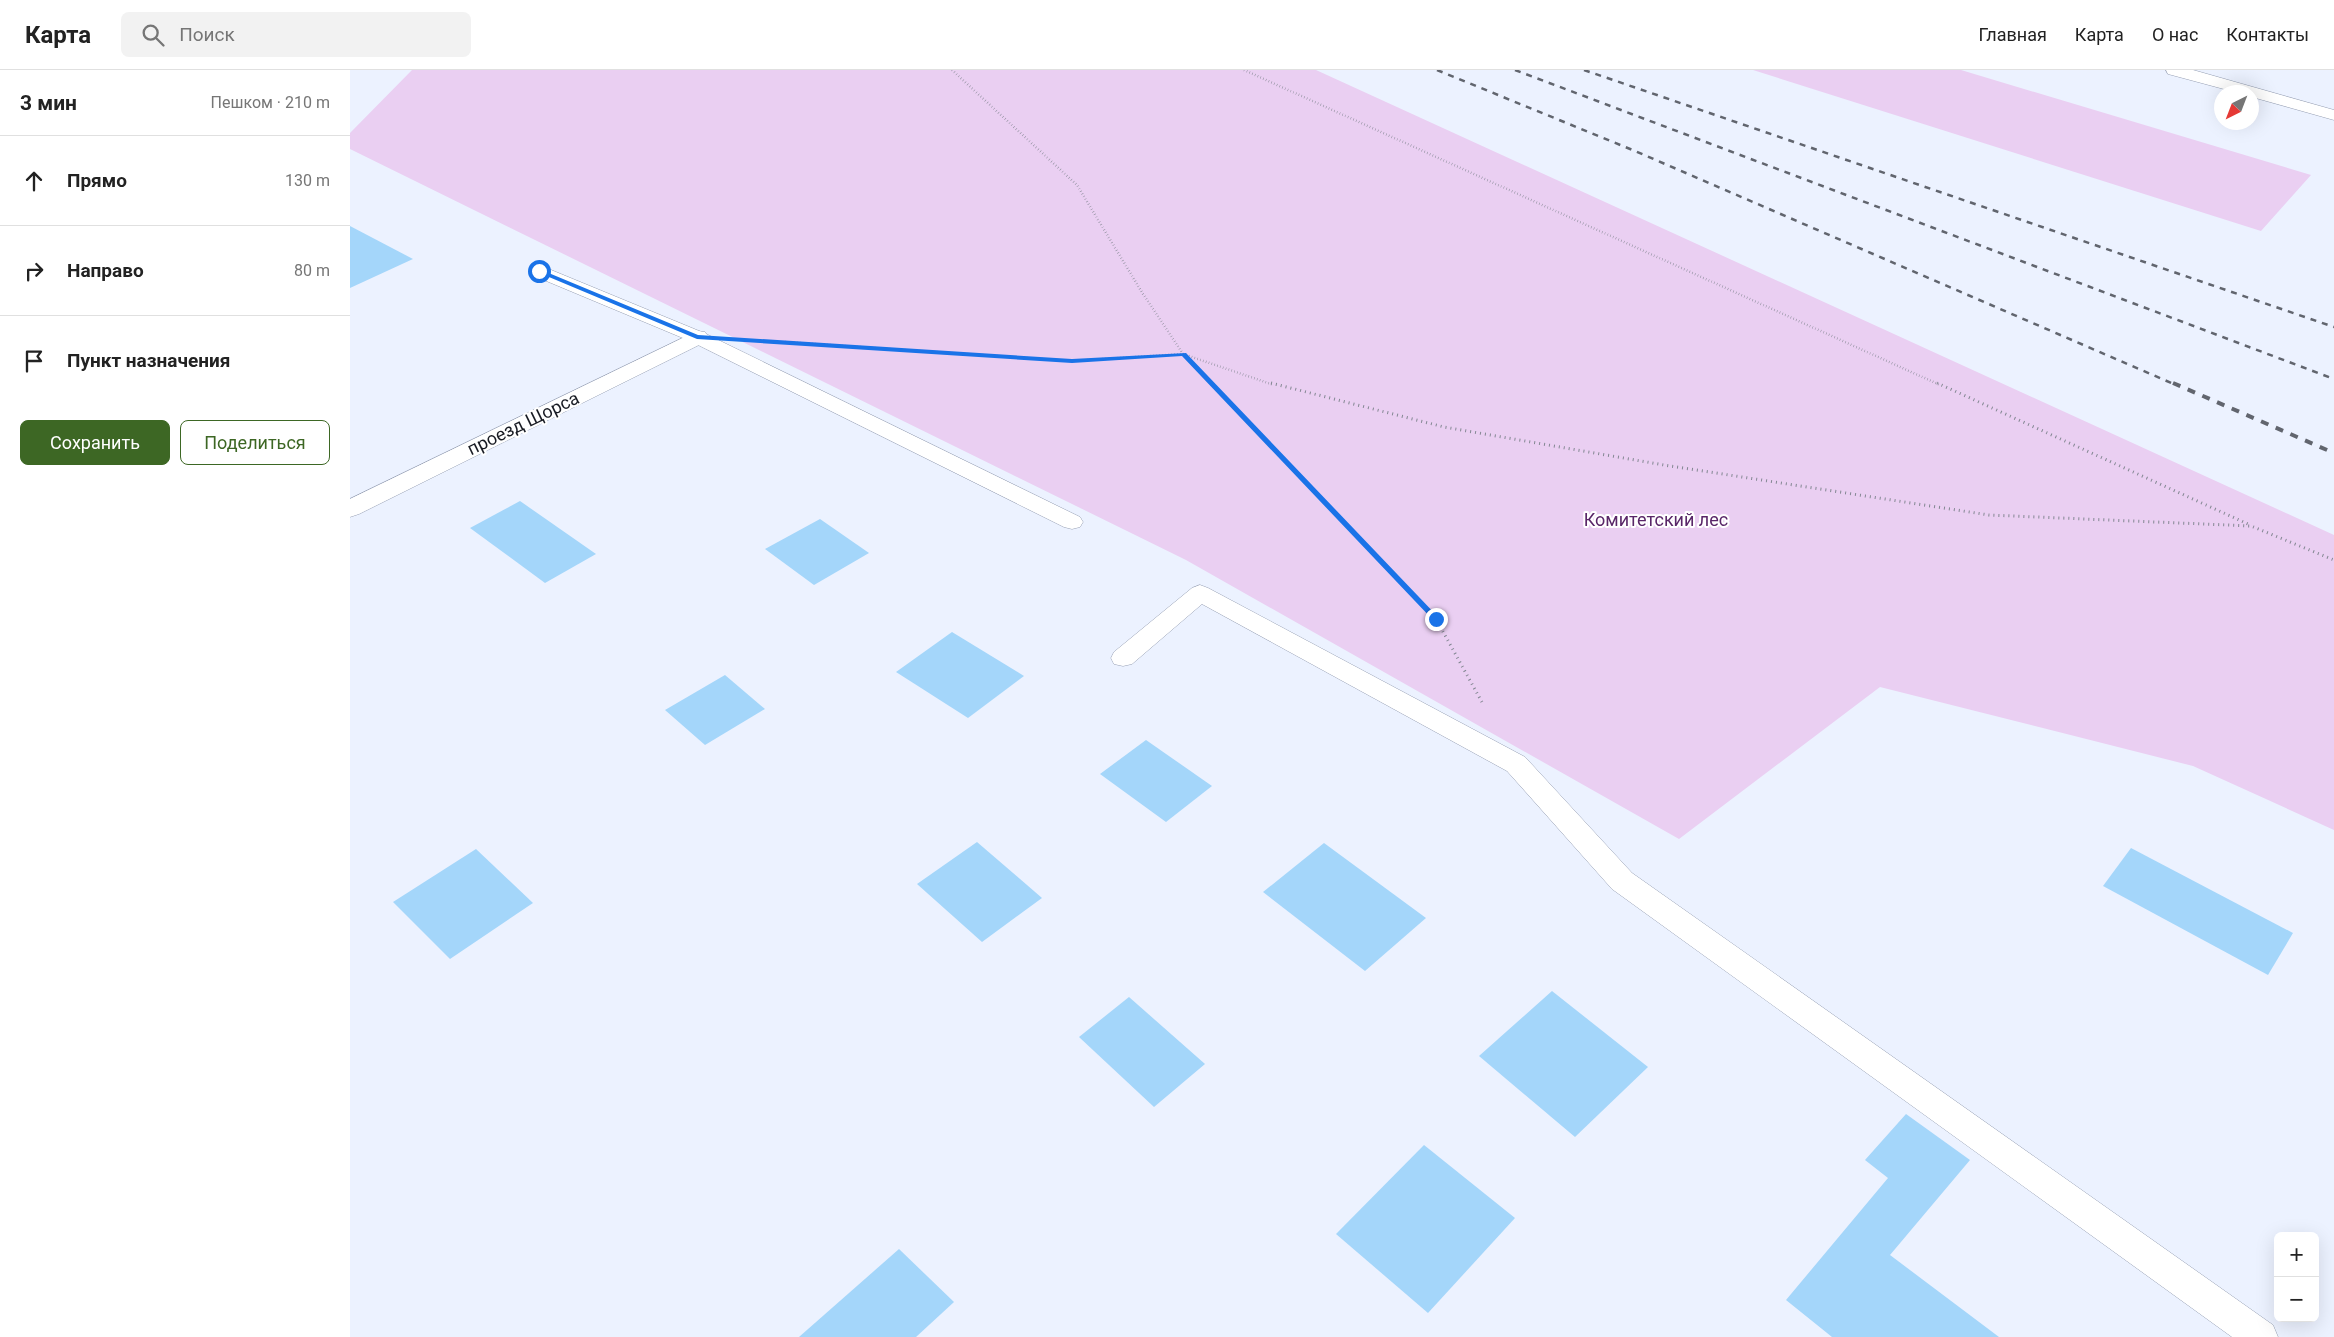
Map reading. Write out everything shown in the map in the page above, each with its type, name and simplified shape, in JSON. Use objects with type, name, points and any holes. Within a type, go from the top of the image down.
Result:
[{"type":"street","points":[[2174,70],[2334,115]]},
{"type":"street","name":"проезд Щорса","points":[[350,508],[697,337]]},
{"type":"lane","points":[[539,271],[697,337],[1072,522]]},
{"type":"lane","points":[[1123,658],[1200,593],[1516,764],[1622,881],[2260,1337]]},
{"type":"path","points":[[952,70],[1077,185],[1143,294],[1183,354],[1436,619],[1516,764]]},
{"type":"path","points":[[1244,70],[2251,526],[2334,560]]},
{"type":"path","points":[[776,342],[1072,361],[1183,354],[1287,389],[1444,427],[1664,465],[1989,515],[2251,526]]},
{"type":"green space","name":"Комитетский лес","points":[[412,70],[1316,70],[2334,535],[2334,830],[2193,766],[1880,687],[1679,839],[1186,560],[350,149],[350,133]]},
{"type":"green space","points":[[1753,70],[1961,70],[2311,175],[2261,231]]},
{"type":"building","points":[[350,226],[413,259],[350,288]]},
{"type":"building","points":[[520,501],[596,554],[545,583],[470,528]]},
{"type":"building","points":[[820,519],[869,553],[814,585],[765,549]]},
{"type":"building","points":[[952,632],[1024,676],[968,718],[896,672]]},
{"type":"building","points":[[725,675],[765,709],[705,745],[665,710]]},
{"type":"building","points":[[1146,740],[1212,786],[1166,822],[1100,774]]},
{"type":"building","points":[[977,842],[1042,898],[982,942],[917,884]]},
{"type":"building","points":[[1324,843],[1426,918],[1365,971],[1263,892]]},
{"type":"building","points":[[2131,848],[2293,933],[2268,975],[2103,886]]},
{"type":"building","points":[[476,849],[533,903],[450,959],[393,902]]},
{"type":"building","points":[[1552,991],[1648,1067],[1575,1137],[1479,1056]]},
{"type":"building","points":[[1129,997],[1205,1064],[1154,1107],[1079,1037]]},
{"type":"building","points":[[1906,1114],[1970,1160],[1890,1255],[1999,1337],[1832,1337],[1786,1300],[1888,1178],[1865,1160]]},
{"type":"building","points":[[1424,1145],[1515,1218],[1428,1313],[1336,1234]]},
{"type":"building","points":[[899,1249],[954,1302],[916,1337],[799,1337]]},
{"type":"railway","points":[[1437,70],[1635,151],[2176,385]]},
{"type":"railway","points":[[1515,70],[2334,379]]},
{"type":"railway","points":[[1584,70],[2334,327]]},
{"type":"railway","points":[[2173,383],[2334,453]]},
{"type":"route","points":[[539,271],[697,337],[1072,361],[1183,354],[1436,619]]}]
